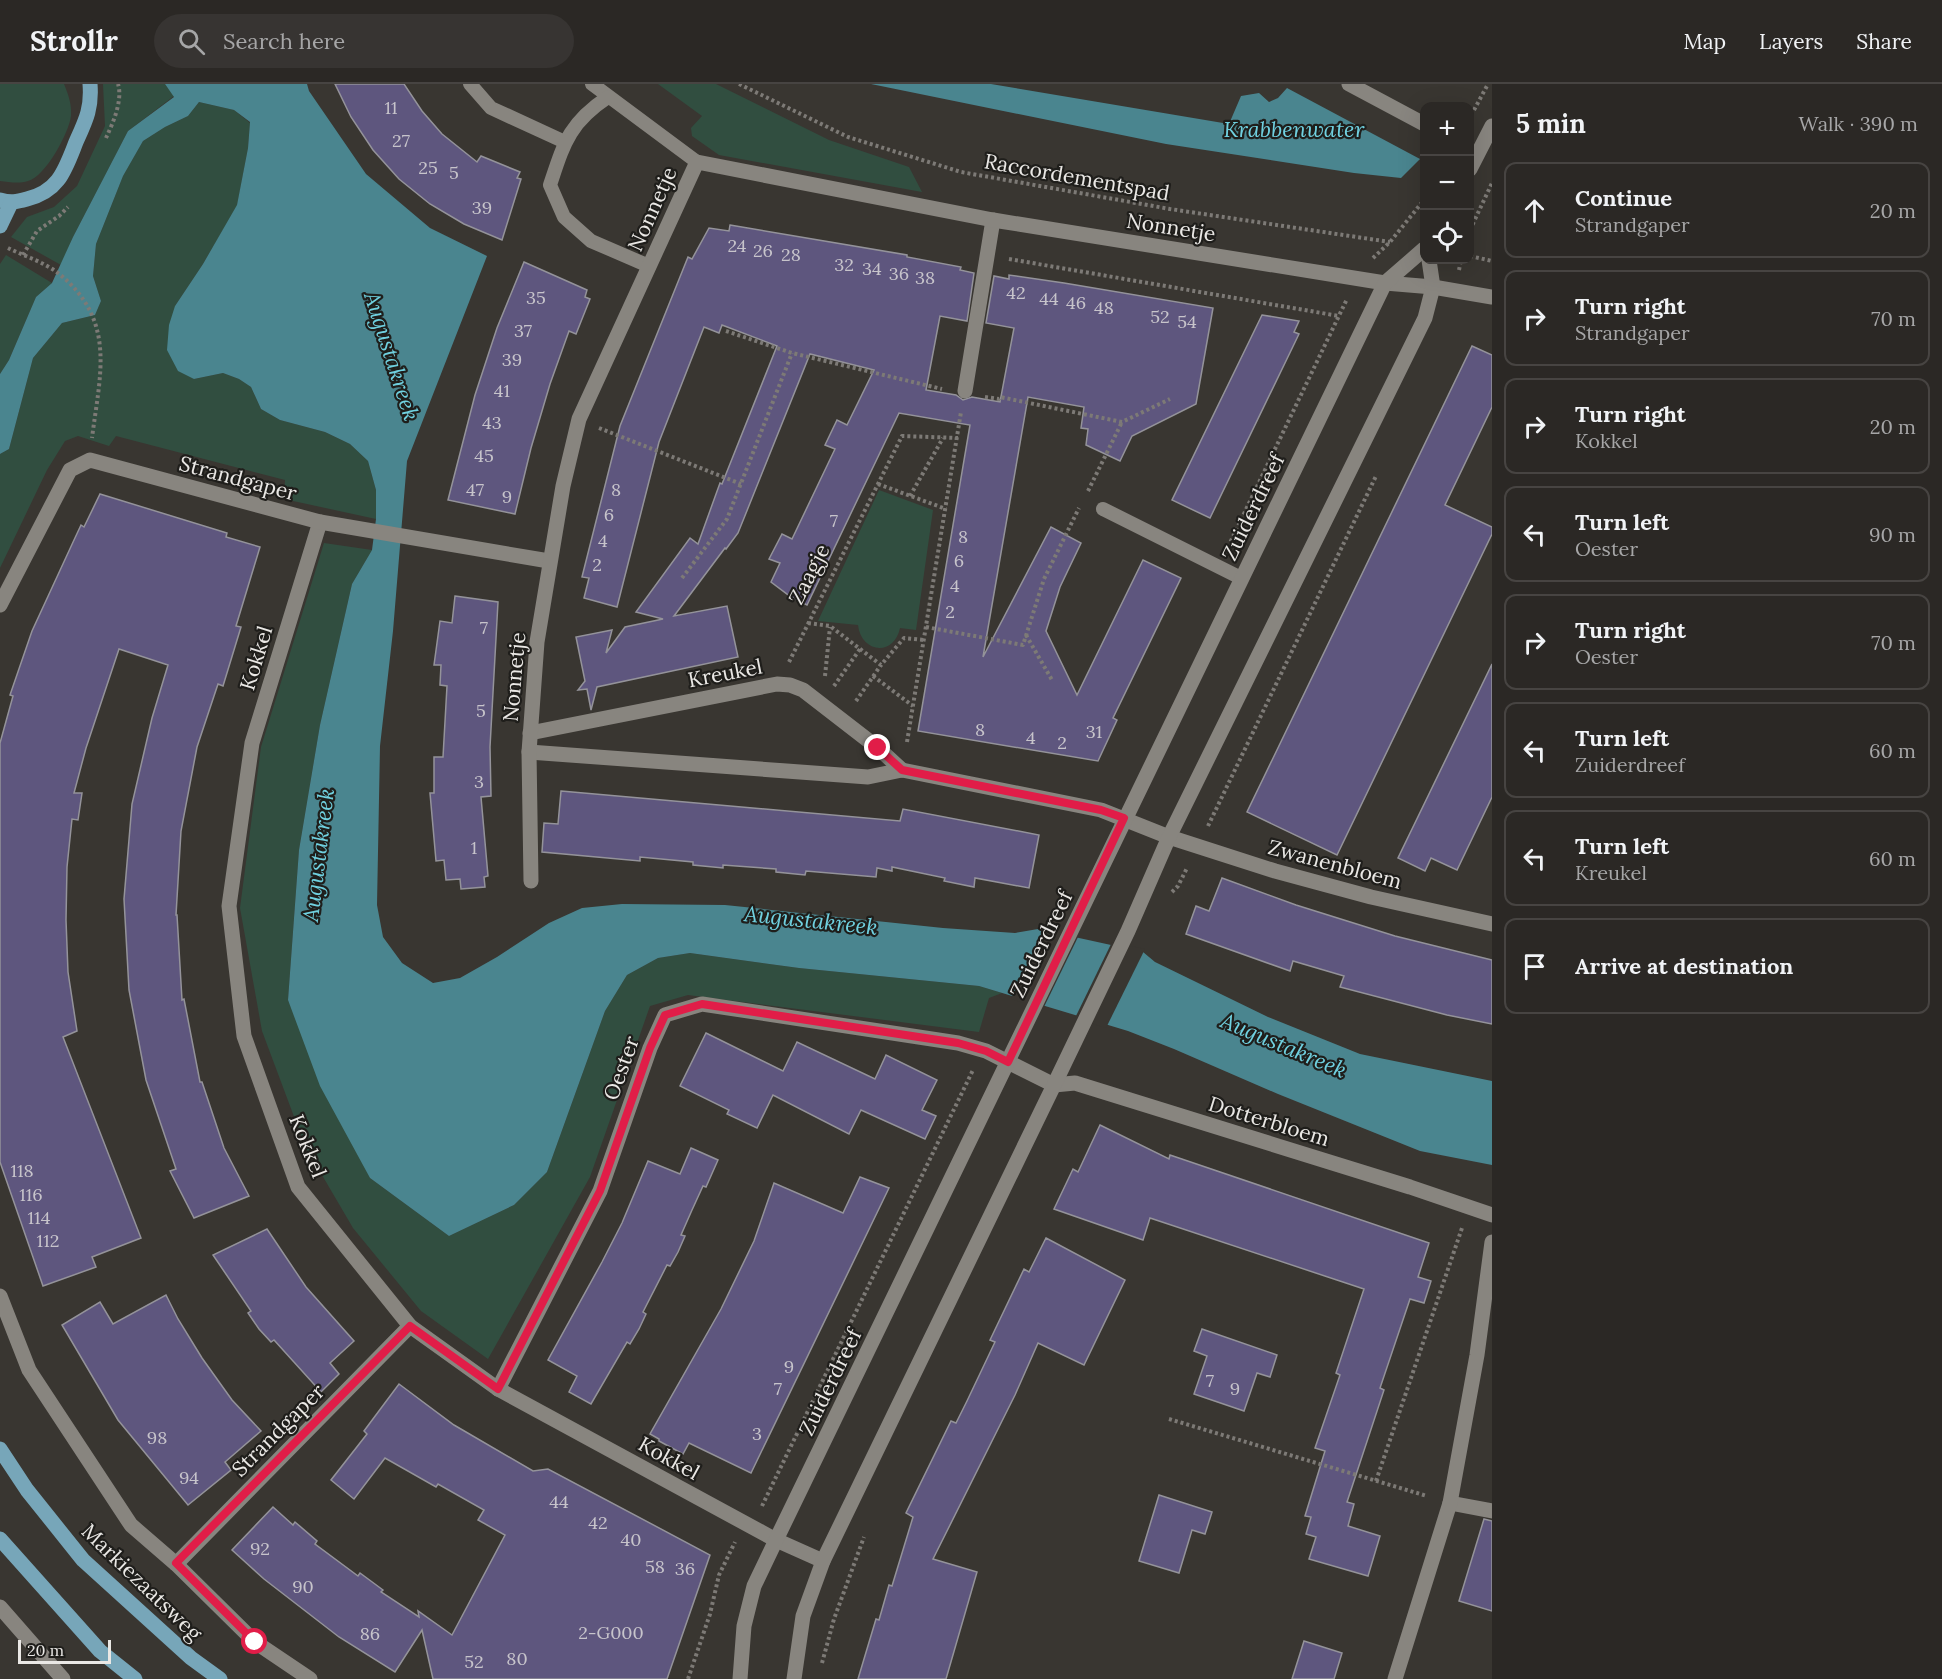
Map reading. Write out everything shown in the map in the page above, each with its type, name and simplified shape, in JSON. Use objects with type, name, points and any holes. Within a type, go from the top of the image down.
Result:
[{"type":"main road","points":[[0,226],[5,201],[38,196],[50,189],[63,175],[91,102],[90,84]]},
{"type":"main road","name":"Markiezaatsweg","points":[[0,1449],[27,1490],[83,1560],[191,1658],[220,1679]]},
{"type":"main road","points":[[0,1539],[100,1651],[135,1679]]},
{"type":"street","points":[[1349,84],[1420,121]]},
{"type":"street","points":[[1474,151],[1492,126]]},
{"type":"street","name":"Nonnetje","points":[[531,881],[529,752],[537,642],[563,486],[579,419],[697,162],[993,220],[1385,283],[1433,287]]},
{"type":"street","points":[[965,391],[993,220]]},
{"type":"street","name":"Zuiderdreef","points":[[740,1679],[746,1616],[754,1586],[776,1539],[1385,283],[1420,253]]},
{"type":"street","points":[[794,1679],[803,1616],[823,1561],[1128,931],[1169,837],[1425,318],[1433,287],[1430,264]]},
{"type":"street","points":[[1433,287],[1492,297]]},
{"type":"street","points":[[0,605],[69,471],[90,460]]},
{"type":"street","name":"Strandgaper","points":[[90,460],[320,522],[549,561]]},
{"type":"street","name":"Kokkel","points":[[320,522],[252,743],[229,906],[244,1036],[298,1187],[410,1326],[498,1389],[776,1539],[823,1561]]},
{"type":"street","name":"Kreukel","points":[[530,733],[777,684],[790,685],[803,690],[902,770]]},
{"type":"street","name":"Kreukel","points":[[529,752],[868,777],[902,770],[1101,810],[1124,818]]},
{"type":"street","name":"Zwanenbloem","points":[[1124,818],[1169,837],[1275,871],[1492,924]]},
{"type":"street","name":"Oester","points":[[498,1389],[600,1191],[650,1048],[665,1015],[702,1004],[958,1043],[986,1051],[1008,1062]]},
{"type":"street","points":[[1008,1062],[1054,1085]]},
{"type":"street","name":"Dotterbloem","points":[[1054,1085],[1075,1083],[1492,1215]]},
{"type":"street","points":[[1395,1679],[1449,1503],[1477,1355],[1492,1242]]},
{"type":"street","points":[[0,1296],[29,1370],[131,1525],[176,1563],[255,1642],[310,1679]]},
{"type":"street","name":"Strandgaper","points":[[176,1563],[410,1326]]},
{"type":"street","points":[[1449,1503],[1492,1511]]},
{"type":"street","points":[[0,1607],[53,1676]]},
{"type":"lane","points":[[470,84],[491,108],[565,142]]},
{"type":"lane","points":[[592,84],[697,162]]},
{"type":"lane","points":[[608,97],[590,109],[575,125],[565,142],[550,185],[564,217],[591,241],[650,266]]},
{"type":"lane","points":[[1103,509],[1241,578]]},
{"type":"path","name":"Raccordementspad","points":[[739,84],[848,137],[961,172],[1170,209],[1401,244]]},
{"type":"path","points":[[1474,110],[1488,84]]},
{"type":"path","points":[[1474,221],[1492,183]]},
{"type":"path","points":[[0,244],[57,272],[76,290],[89,309],[97,327],[102,360],[90,460]]},
{"type":"path","points":[[988,255],[1339,316]]},
{"type":"path","points":[[1474,257],[1492,261]]},
{"type":"path","points":[[682,578],[727,519],[792,352]]},
{"type":"path","points":[[873,676],[912,708],[965,391]]},
{"type":"path","points":[[579,419],[741,484]]},
{"type":"path","points":[[1086,495],[1122,422]]},
{"type":"path","name":"Zaagje","points":[[777,684],[902,436],[958,438]]},
{"type":"path","points":[[910,496],[943,438]]},
{"type":"path","points":[[878,484],[946,509]]},
{"type":"path","points":[[926,627],[1023,645],[1044,579],[1081,506]]},
{"type":"path","points":[[808,623],[830,626],[881,665]]},
{"type":"path","name":"Zaagje","points":[[821,704],[830,626]]},
{"type":"path","points":[[1026,635],[1052,680]]},
{"type":"path","points":[[843,721],[881,665],[904,638],[924,640]]},
{"type":"path","points":[[821,704],[860,649]]},
{"type":"path","points":[[1376,1481],[1469,1207]]},
{"type":"path","points":[[1169,1419],[1449,1503]]},
{"type":"path","points":[[688,1679],[710,1614],[719,1575],[745,1522]]},
{"type":"path","points":[[821,1672],[834,1618],[866,1531]]},
{"type":"green space","points":[[0,84],[64,84],[69,99],[71,116],[61,143],[42,172],[28,181],[18,183],[0,181]]},
{"type":"green space","points":[[103,84],[165,84],[174,96],[128,131],[61,265],[11,237],[27,217],[54,207],[77,186],[105,126]]},
{"type":"green space","points":[[658,84],[716,84],[829,140],[909,167],[922,192],[719,155],[692,136],[691,128],[702,116]]},
{"type":"green space","points":[[199,102],[234,110],[250,123],[248,148],[237,206],[175,306],[194,379],[223,373],[239,379],[251,387],[261,409],[280,420],[325,432],[350,444],[368,461],[376,490],[376,519],[284,499],[285,480],[116,436],[109,446],[78,436],[65,441],[47,470],[0,568],[0,454],[9,449],[33,358],[62,323],[95,315],[101,301],[93,276],[96,244],[123,176],[143,141],[188,116]]},
{"type":"green space","points":[[6,255],[52,283],[36,297],[9,360],[0,374],[0,264]]},
{"type":"green space","points":[[879,490],[933,510],[916,630],[900,628],[891,644],[878,648],[865,641],[858,625],[818,621]]},
{"type":"green space","points":[[324,543],[372,550],[352,584],[320,725],[299,850],[288,1000],[370,1178],[449,1236],[514,1205],[547,1172],[605,1011],[627,975],[658,958],[690,953],[799,968],[979,986],[1002,993],[989,998],[979,1032],[688,995],[650,1006],[590,1177],[488,1359],[421,1311],[353,1228],[305,1146],[262,1031],[240,908],[261,747]]},
{"type":"water","name":"Augustakreek","points":[[165,84],[307,84],[309,91],[366,174],[430,228],[487,256],[407,461],[393,631],[380,746],[377,905],[383,937],[402,963],[433,983],[460,978],[549,923],[582,908],[622,904],[725,905],[943,928],[1015,933],[1038,929],[1143,952],[1155,962],[1268,1017],[1360,1054],[1492,1081],[1492,1165],[1420,1151],[1128,1031],[979,986],[799,968],[690,953],[658,958],[627,975],[605,1011],[547,1172],[514,1205],[449,1236],[370,1178],[320,1086],[288,1000],[299,850],[320,725],[352,584],[372,550],[376,519],[376,490],[368,461],[350,444],[325,432],[280,420],[261,409],[251,387],[239,379],[223,373],[194,379],[178,371],[167,350],[169,325],[175,306],[203,264],[237,205],[248,148],[250,122],[234,110],[199,102],[188,116],[143,141],[123,176],[96,244],[93,276],[101,301],[95,315],[62,323],[33,358],[9,449],[0,454],[0,374],[9,360],[36,297],[52,283],[128,131],[174,97]]},
{"type":"water","name":"Krabbenwater","points":[[871,84],[991,84],[1229,124],[1241,96],[1259,93],[1269,102],[1278,98],[1287,88],[1420,159],[1401,178],[1166,144]]},
{"type":"pier","points":[[1045,927],[1079,935],[1043,1009],[1011,999]]},
{"type":"pier","points":[[1112,942],[1145,949],[1106,1028],[1075,1018]]},
{"type":"building","points":[[335,84],[404,84],[422,111],[442,134],[477,162],[481,156],[520,172],[517,178],[521,179],[502,240],[464,224],[430,204],[399,179],[373,150],[351,117]]},
{"type":"building","points":[[730,225],[907,255],[907,257],[961,267],[960,270],[974,273],[967,321],[940,316],[926,390],[956,395],[963,400],[972,397],[1000,402],[1014,328],[986,323],[994,276],[1009,279],[1009,275],[1064,283],[1213,308],[1196,404],[1132,436],[1120,461],[1086,445],[1088,429],[1081,428],[1084,407],[1028,397],[983,657],[1051,527],[1081,543],[1060,587],[1046,631],[1077,695],[1143,560],[1181,578],[1113,718],[1117,720],[1098,761],[918,731],[970,425],[899,413],[807,605],[791,597],[771,582],[780,563],[769,559],[782,534],[792,539],[835,449],[825,445],[837,420],[847,425],[874,370],[810,354],[738,533],[674,616],[727,606],[738,657],[597,687],[591,710],[587,689],[578,690],[585,681],[576,637],[612,630],[606,653],[625,627],[663,619],[636,612],[690,538],[698,544],[720,483],[722,484],[777,346],[722,325],[719,333],[704,327],[659,442],[617,607],[584,598],[589,578],[582,577],[620,426],[688,257],[692,259],[709,228],[729,231]]},
{"type":"building","points":[[524,262],[587,290],[585,297],[590,299],[576,334],[569,331],[550,384],[515,514],[448,500],[475,395],[497,328]]},
{"type":"building","points":[[1262,315],[1299,321],[1294,332],[1299,334],[1210,518],[1172,500]]},
{"type":"building","points":[[1472,346],[1492,355],[1492,407],[1445,505],[1492,527],[1492,534],[1337,855],[1247,812]]},
{"type":"building","points":[[100,494],[227,533],[226,537],[260,547],[236,626],[241,627],[223,686],[218,684],[197,747],[181,831],[176,915],[182,1000],[184,999],[200,1082],[202,1082],[224,1148],[249,1196],[194,1218],[170,1171],[176,1169],[146,1080],[129,990],[124,899],[132,804],[152,718],[168,665],[119,649],[86,748],[74,793],[82,793],[78,820],[72,819],[67,867],[66,920],[68,972],[77,1031],[63,1037],[141,1238],[92,1257],[96,1267],[43,1286],[0,1162],[0,743],[13,696],[10,695],[32,631],[81,525],[84,527]]},
{"type":"building","points":[[455,596],[498,602],[490,747],[491,796],[481,797],[488,876],[484,877],[485,887],[461,889],[460,879],[446,880],[444,860],[436,861],[430,793],[434,793],[434,757],[443,757],[447,686],[440,685],[441,665],[434,665],[440,621],[452,623]]},
{"type":"building","points":[[1492,664],[1492,797],[1457,870],[1431,858],[1425,871],[1398,858]]},
{"type":"building","points":[[561,791],[900,821],[903,809],[1039,835],[1029,888],[975,878],[974,887],[944,881],[945,878],[892,867],[892,871],[877,868],[876,877],[806,871],[805,875],[776,872],[776,869],[723,865],[723,868],[693,865],[693,862],[640,857],[640,861],[542,852],[544,823],[558,824]]},
{"type":"building","points":[[1222,878],[1296,905],[1395,936],[1492,960],[1492,1024],[1447,1015],[1340,987],[1344,976],[1293,961],[1290,971],[1186,934],[1196,906],[1209,911]]},
{"type":"building","points":[[706,1033],[783,1071],[797,1042],[875,1079],[886,1055],[937,1080],[922,1110],[936,1116],[925,1139],[861,1110],[849,1134],[773,1095],[757,1128],[727,1114],[729,1110],[680,1086]]},
{"type":"building","points":[[1100,1125],[1169,1159],[1170,1155],[1429,1243],[1418,1277],[1431,1281],[1424,1303],[1410,1299],[1380,1388],[1384,1390],[1347,1502],[1354,1504],[1348,1526],[1380,1536],[1368,1576],[1309,1559],[1316,1537],[1306,1534],[1311,1517],[1305,1516],[1325,1451],[1315,1448],[1340,1375],[1336,1373],[1364,1289],[1150,1218],[1143,1240],[1054,1209],[1073,1169],[1078,1172]]},
{"type":"building","points":[[691,1148],[718,1160],[706,1187],[703,1186],[681,1235],[685,1236],[678,1252],[670,1266],[667,1265],[643,1312],[646,1314],[639,1329],[630,1344],[627,1342],[591,1404],[569,1392],[577,1376],[548,1360],[622,1223],[648,1161],[680,1174]]},
{"type":"building","points":[[860,1177],[889,1188],[751,1473],[689,1443],[683,1454],[650,1434],[721,1309],[754,1241],[774,1183],[843,1213]]},
{"type":"building","points":[[267,1229],[306,1287],[354,1341],[330,1363],[339,1374],[321,1392],[274,1340],[271,1342],[259,1329],[248,1313],[251,1311],[213,1255]]},
{"type":"building","points":[[1046,1238],[1125,1280],[1084,1365],[1038,1343],[1015,1395],[933,1559],[977,1572],[946,1679],[858,1679],[876,1619],[879,1620],[889,1585],[892,1586],[913,1517],[906,1513],[951,1421],[956,1423],[967,1401],[995,1342],[990,1340],[1024,1269],[1029,1272]]},
{"type":"building","points":[[166,1295],[202,1358],[232,1400],[261,1431],[225,1462],[231,1470],[188,1505],[118,1420],[62,1325],[100,1302],[113,1324]]},
{"type":"building","points":[[1202,1329],[1277,1355],[1270,1377],[1257,1373],[1244,1411],[1194,1394],[1207,1356],[1194,1351]]},
{"type":"building","points":[[399,1384],[454,1425],[533,1471],[548,1469],[710,1555],[667,1679],[433,1679],[422,1630],[395,1672],[339,1637],[264,1579],[232,1550],[273,1507],[293,1525],[295,1522],[317,1541],[315,1544],[358,1576],[360,1573],[383,1590],[381,1592],[419,1617],[418,1611],[452,1635],[505,1535],[478,1520],[484,1510],[438,1484],[436,1487],[385,1458],[354,1499],[331,1480],[367,1434],[364,1431]]},
{"type":"building","points":[[1159,1495],[1212,1512],[1205,1534],[1192,1530],[1179,1573],[1139,1561]]},
{"type":"building","points":[[1484,1519],[1492,1521],[1492,1611],[1459,1601]]},
{"type":"building","points":[[1304,1641],[1342,1653],[1334,1679],[1292,1679]]},
{"type":"route","points":[[255,1642],[176,1563],[410,1326],[498,1389],[600,1191],[650,1048],[665,1015],[702,1004],[958,1043],[986,1051],[1008,1062],[1124,818],[1101,810],[902,770],[878,748]]}]
